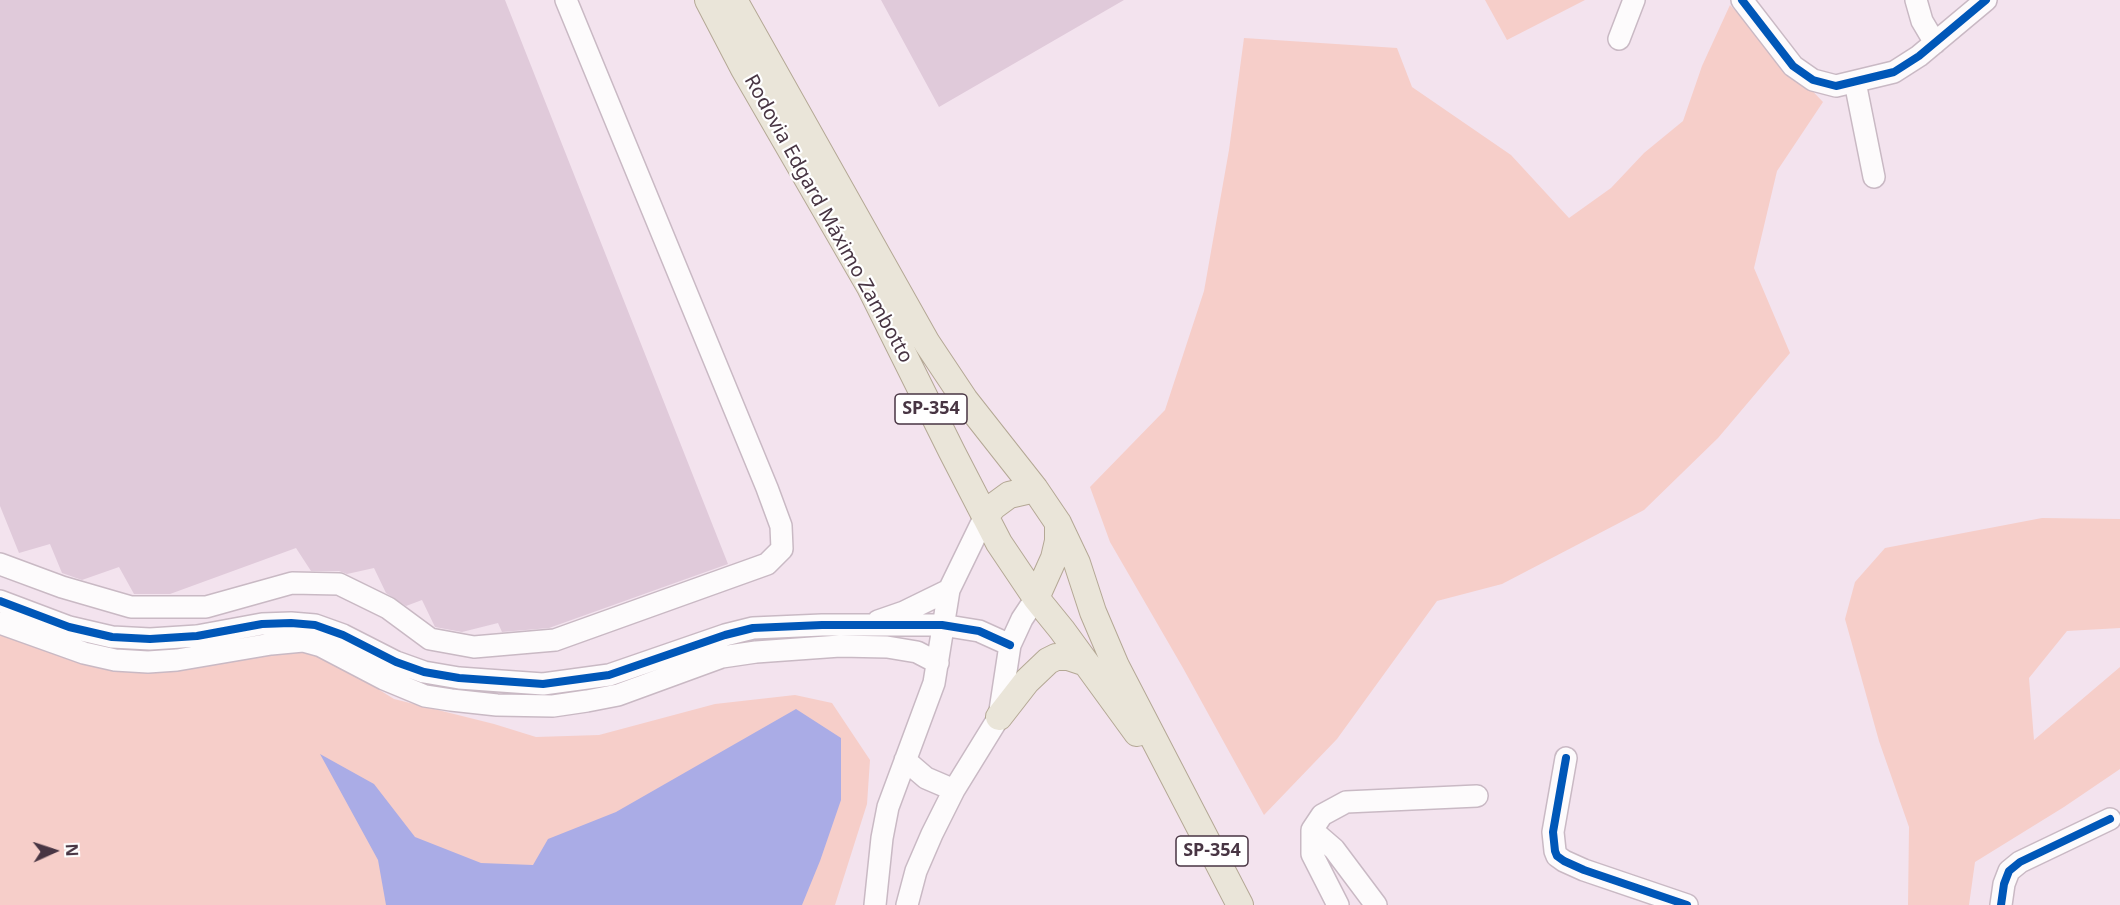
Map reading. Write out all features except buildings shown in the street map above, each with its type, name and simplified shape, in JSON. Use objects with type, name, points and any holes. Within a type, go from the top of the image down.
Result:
[{"type":"main road","name":"Rodovia Edgard Máximo Zambotto","points":[[708,0],[744,69],[870,287],[999,543],[1036,598],[1062,630],[1184,798]]},
{"type":"main road","name":"Rodovia Edgard Máximo Zambotto","points":[[734,0],[927,344],[965,400],[1035,489],[1058,523],[1077,563],[1104,641],[1240,905]]},
{"type":"main road","points":[[985,516],[1009,495],[1035,489]]},
{"type":"main road","points":[[1036,598],[1054,558],[1058,541],[1058,523]]},
{"type":"main road","points":[[999,717],[1027,681],[1048,661],[1056,657],[1068,657],[1086,663]]},
{"type":"street","points":[[0,564],[62,587],[131,607],[206,607],[292,583],[339,584],[388,608],[430,639],[474,647],[555,640],[767,564],[782,549],[781,526],[566,0]]},
{"type":"street","points":[[1619,39],[1634,0]]},
{"type":"street","points":[[1742,0],[1794,66],[1813,80],[1836,86],[1894,72],[1935,43],[1986,0]]},
{"type":"street","points":[[1916,0],[1922,21],[1935,43]]},
{"type":"street","points":[[1855,82],[1874,177]]},
{"type":"street","points":[[875,905],[882,838],[888,807],[934,683],[949,590],[985,516]]},
{"type":"street","points":[[858,627],[904,612],[949,590]]},
{"type":"street","points":[[907,905],[916,871],[932,834],[954,790],[999,717],[1010,645],[1022,619],[1036,598]]},
{"type":"street","points":[[0,601],[69,627],[121,638],[197,636],[261,624],[315,625],[343,635],[396,662],[424,672],[459,678],[543,684],[609,675],[725,635],[753,628],[822,625],[858,627],[942,625],[979,631],[1010,645]]},
{"type":"street","points":[[0,623],[84,653],[126,660],[177,660],[271,644],[303,641],[321,646],[384,679],[425,696],[497,705],[553,706],[618,695],[722,657],[756,652],[840,646],[906,649],[938,663]]},
{"type":"street","points":[[1566,758],[1553,832],[1557,856],[1584,870],[1687,905]]},
{"type":"street","points":[[905,760],[933,783],[954,790]]},
{"type":"street","points":[[1338,905],[1312,854],[1312,830],[1322,815],[1346,802],[1477,796]]},
{"type":"street","points":[[2001,905],[2004,884],[2009,871],[2020,862],[2110,819]]},
{"type":"street","points":[[1312,830],[1334,849],[1376,905]]},
{"type":"shaded area","points":[[1485,0],[1585,0],[1507,40]]},
{"type":"shaded area","points":[[1730,5],[1823,102],[1777,171],[1754,268],[1790,353],[1718,438],[1644,510],[1502,584],[1437,601],[1337,739],[1264,815],[1110,542],[1090,487],[1165,410],[1204,291],[1229,150],[1244,38],[1397,48],[1412,87],[1511,155],[1569,218],[1611,188],[1644,153],[1683,121],[1702,66]]},
{"type":"shaded area","points":[[2042,518],[2120,519],[2120,628],[2067,631],[2029,678],[2034,740],[2120,667],[2120,769],[1975,862],[1969,905],[1908,905],[1909,827],[1879,741],[1845,619],[1855,582],[1885,548]]},
{"type":"shaded area","points":[[0,632],[126,670],[248,658],[301,650],[341,666],[394,699],[536,737],[599,735],[715,704],[795,695],[832,703],[870,760],[867,804],[835,905],[0,905]]},
{"type":"water","points":[[796,709],[841,738],[841,800],[802,905],[386,905],[378,860],[320,754],[374,784],[415,837],[481,863],[533,865],[548,839],[616,812]]},
{"type":"cycle path","points":[[1742,0],[1793,66],[1813,80],[1836,86],[1894,72],[1919,56],[1986,0]]},
{"type":"cycle path","points":[[0,601],[69,627],[112,637],[150,639],[197,636],[262,624],[315,625],[343,635],[396,662],[424,672],[459,678],[543,684],[609,675],[725,635],[753,628],[822,625],[942,625],[979,631],[1010,645]]},
{"type":"cycle path","points":[[1566,758],[1553,832],[1557,856],[1584,870],[1687,905]]},
{"type":"cycle path","points":[[2001,905],[2004,884],[2009,871],[2020,862],[2110,819]]}]
